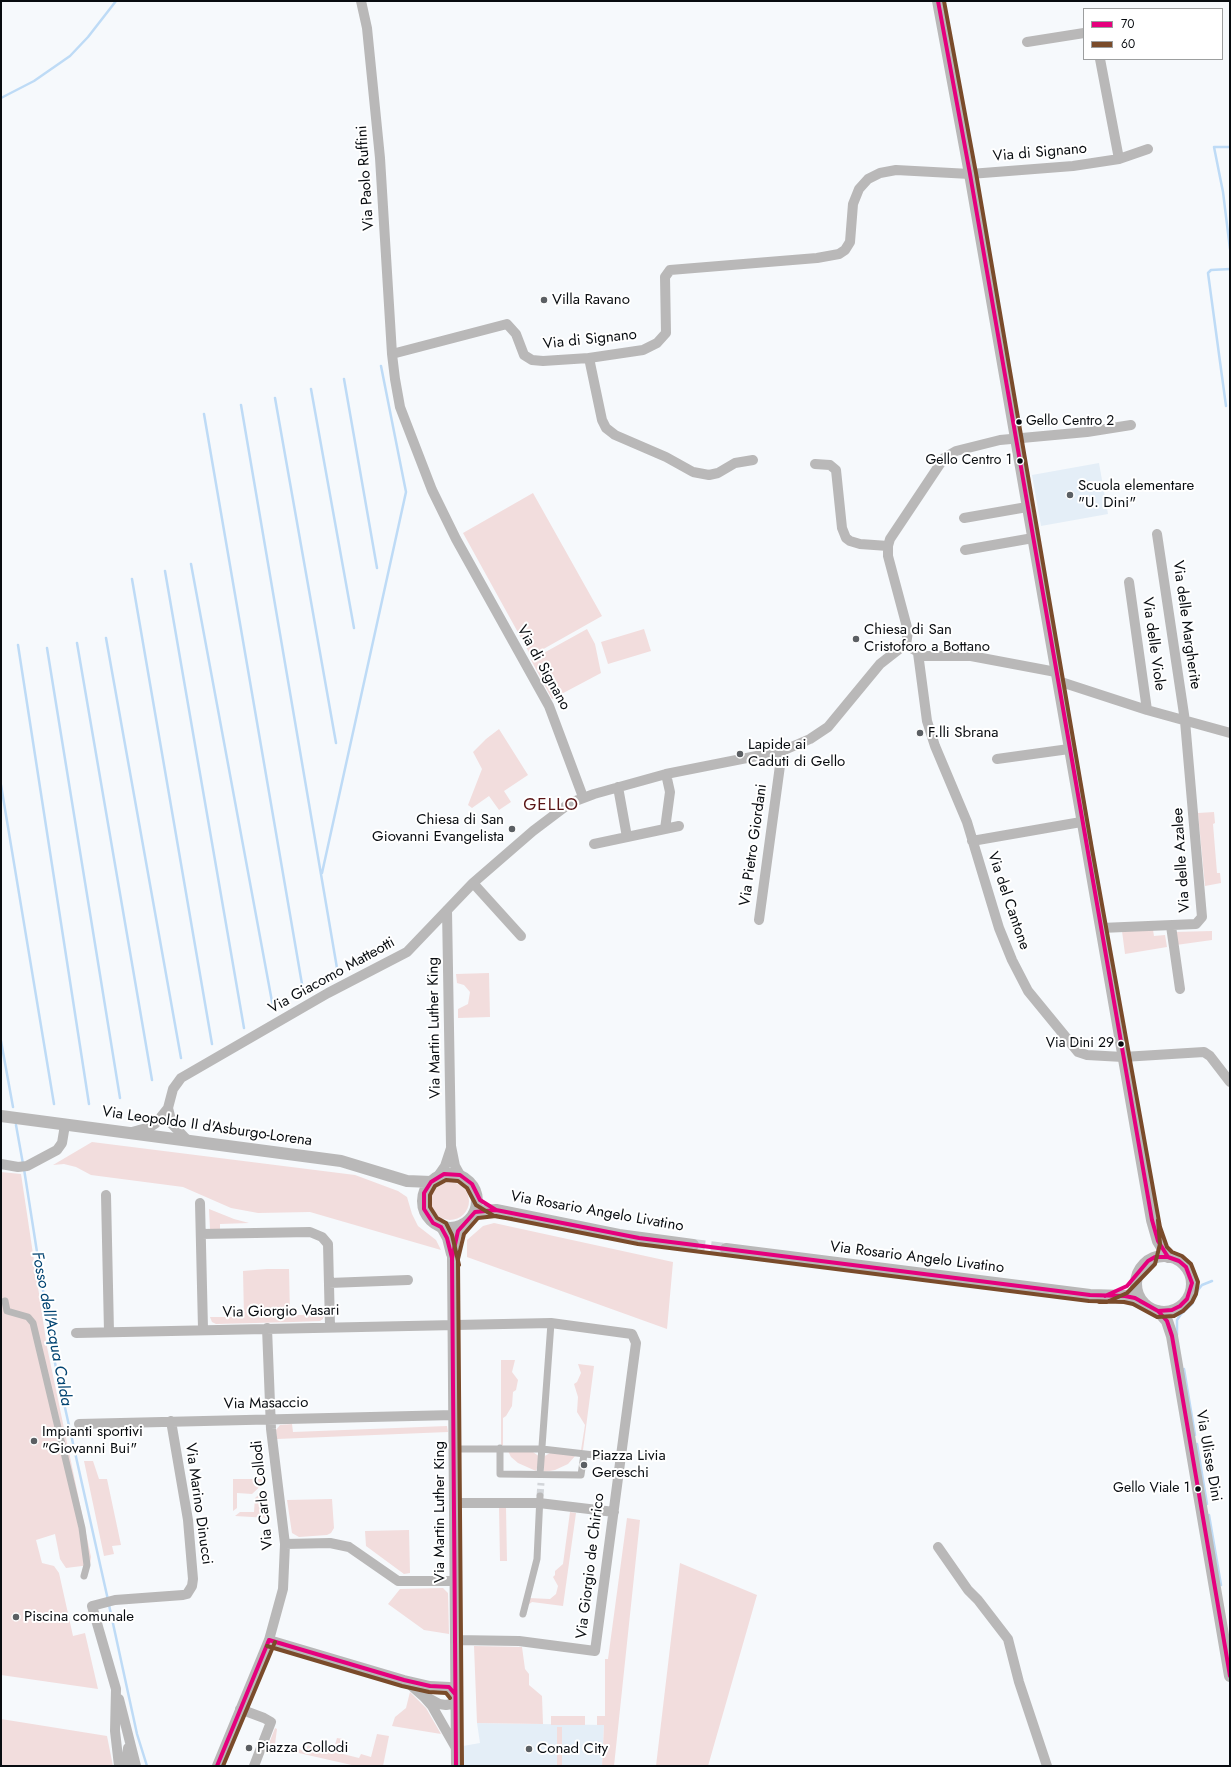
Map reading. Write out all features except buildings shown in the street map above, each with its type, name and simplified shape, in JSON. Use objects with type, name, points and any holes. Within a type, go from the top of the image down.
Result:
[{"type":"street","name":"Via Paolo Ruffini","points":[[361,1],[368,35],[380,158],[392,354]]},
{"type":"street","points":[[938,1],[970,174],[1081,822],[1154,1228],[1158,1241],[1168,1257]]},
{"type":"street","points":[[1027,42],[1083,33]]},
{"type":"street","points":[[1100,60],[1119,159]]},
{"type":"street","name":"Via di Signano","points":[[583,797],[549,706],[460,546],[432,490],[400,407],[392,354],[507,324],[516,334],[527,358],[543,361],[589,358],[643,350],[662,339],[666,333],[666,274],[670,270],[833,256],[848,247],[853,204],[861,186],[872,177],[896,170],[970,174],[1072,166],[1119,159],[1148,149]]},
{"type":"street","points":[[589,358],[602,420],[606,428],[615,435],[666,457],[693,472],[709,475],[718,473],[734,463],[753,460]]},
{"type":"street","points":[[1132,425],[1087,432],[1000,440],[956,451],[944,458],[890,539],[888,546],[888,556],[908,631],[906,645],[918,653],[931,656],[971,656],[1057,677],[1147,710],[1230,732]]},
{"type":"street","points":[[814,464],[830,465],[836,470],[842,528],[846,538],[860,544],[888,546]]},
{"type":"street","points":[[964,518],[1027,507]]},
{"type":"street","name":"Via delle Margherite","points":[[1157,534],[1185,721]]},
{"type":"street","points":[[965,550],[1033,538]]},
{"type":"street","name":"Via delle Viole","points":[[1129,582],[1147,710]]},
{"type":"street","name":"Via Giacomo Matteotti","points":[[130,1133],[150,1127],[156,1123],[168,1108],[173,1089],[182,1078],[328,993],[407,952],[473,883],[570,803],[583,797],[666,774],[782,751],[810,739],[828,727],[880,664],[900,647],[906,645]]},
{"type":"street","name":"Via del Cantone","points":[[918,653],[929,729],[972,841],[999,928],[1012,960],[1028,990],[1078,1052],[1087,1055],[1123,1057],[1204,1052],[1210,1056],[1230,1082]]},
{"type":"street","name":"Via delle Azalee","points":[[1101,928],[1196,924],[1202,917],[1185,721]]},
{"type":"street","points":[[997,759],[1069,749]]},
{"type":"street","name":"Via Pietro Giordani","points":[[759,920],[782,751]]},
{"type":"street","points":[[665,829],[670,792],[666,774]]},
{"type":"street","points":[[618,787],[627,837]]},
{"type":"street","points":[[972,841],[1081,822]]},
{"type":"street","points":[[594,844],[679,826]]},
{"type":"street","points":[[473,883],[520,936]]},
{"type":"street","name":"Via Martin Luther King","points":[[447,910],[451,1146]]},
{"type":"street","points":[[1171,926],[1180,989]]},
{"type":"street","points":[[168,1108],[172,1124],[188,1140]]},
{"type":"street","name":"Via Leopoldo II d'Asburgo-Lorena","points":[[1,1116],[341,1161],[407,1181],[434,1179]]},
{"type":"street","points":[[1,1164],[24,1166],[60,1146],[65,1125]]},
{"type":"street","points":[[440,1227],[447,1228],[461,1226],[467,1223],[476,1212],[478,1196],[472,1184],[460,1175],[454,1166],[451,1146]]},
{"type":"street","points":[[451,1146],[445,1166],[424,1193],[423,1200],[424,1209],[427,1216],[440,1227],[447,1238],[452,1258]]},
{"type":"street","points":[[434,1179],[449,1174],[460,1175]]},
{"type":"street","points":[[407,1181],[423,1200]]},
{"type":"street","points":[[106,1195],[109,1332]]},
{"type":"street","name":"Via Rosario Angelo Livatino","points":[[478,1196],[496,1210]]},
{"type":"street","points":[[200,1203],[203,1329]]},
{"type":"street","name":"Via Rosario Angelo Livatino","points":[[476,1212],[496,1210],[619,1235],[693,1245]]},
{"type":"street","points":[[452,1258],[456,1237],[461,1226]]},
{"type":"street","points":[[1150,1260],[1154,1244],[1154,1228]]},
{"type":"street","points":[[201,1234],[310,1232],[317,1234],[328,1244],[330,1326]]},
{"type":"street","name":"Via Rosario Angelo Livatino","points":[[726,1249],[1090,1295],[1134,1298],[1144,1304]]},
{"type":"street","points":[[1105,1296],[1124,1288],[1150,1260],[1163,1256],[1168,1257],[1179,1261],[1186,1267],[1192,1283],[1188,1299],[1180,1306],[1172,1310],[1158,1311]]},
{"type":"street","name":"Via Martin Luther King","points":[[452,1258],[454,1324],[456,1766]]},
{"type":"street","points":[[1138,1274],[1137,1291],[1144,1304],[1158,1311],[1167,1321],[1172,1336]]},
{"type":"street","points":[[329,1283],[408,1280]]},
{"type":"street","points":[[5,1302],[7,1311],[28,1316],[33,1323],[82,1528],[87,1565],[84,1576]]},
{"type":"street","points":[[1172,1336],[1173,1320],[1180,1306]]},
{"type":"street","points":[[540,1474],[551,1323]]},
{"type":"street","name":"Via Giorgio de Chirico","points":[[454,1324],[551,1323],[628,1333],[634,1336],[636,1344],[595,1651],[519,1641],[455,1640]]},
{"type":"street","name":"Via Giorgio Vasari","points":[[76,1333],[454,1324]]},
{"type":"street","name":"Via Carlo Collodi","points":[[217,1766],[269,1640],[282,1589],[285,1544],[270,1418],[267,1328]]},
{"type":"street","name":"Via Ulisse Dini","points":[[1172,1336],[1230,1676]]},
{"type":"street","name":"Via Masaccio","points":[[79,1424],[454,1414]]},
{"type":"street","name":"Via Marino Dinucci","points":[[119,1766],[115,1731],[116,1689],[92,1606],[115,1600],[183,1596],[187,1594],[192,1586],[193,1579],[188,1520],[171,1421]]},
{"type":"street","points":[[454,1448],[542,1449],[620,1458]]},
{"type":"street","points":[[500,1448],[500,1474],[581,1475],[584,1454]]},
{"type":"street","points":[[455,1503],[539,1499],[614,1512]]},
{"type":"street","points":[[524,1614],[537,1559],[539,1499]]},
{"type":"street","points":[[285,1544],[330,1543],[349,1547],[398,1581],[455,1581]]},
{"type":"street","points":[[938,1548],[968,1590],[978,1600],[1008,1639],[1018,1682],[1047,1766]]},
{"type":"street","points":[[269,1640],[404,1680],[430,1686],[452,1688],[455,1696],[451,1704],[439,1704],[424,1696],[404,1680]]},
{"type":"street","points":[[435,1701],[434,1694],[437,1688],[455,1676]]},
{"type":"street","points":[[116,1689],[123,1710],[136,1766]]},
{"type":"street","points":[[424,1696],[457,1750]]},
{"type":"street","points":[[240,1709],[271,1722],[254,1766]]},
{"type":"street","points":[[126,1766],[129,1738]]},
{"type":"shaded area","name":"Scuola elementare \"U. Dini\"","points":[[1099,463],[1108,514],[1041,526],[1032,475]]},
{"type":"shaded area","points":[[533,493],[602,616],[531,656],[463,533]]},
{"type":"shaded area","points":[[587,629],[595,644],[601,673],[552,699],[531,660]]},
{"type":"shaded area","points":[[644,629],[651,651],[608,664],[601,642]]},
{"type":"shaded area","points":[[499,729],[528,775],[504,791],[511,802],[499,810],[489,796],[472,808],[468,805],[482,769],[473,752]]},
{"type":"shaded area","points":[[1214,812],[1215,823],[1213,824],[1217,873],[1220,873],[1221,883],[1205,886],[1198,813]]},
{"type":"shaded area","points":[[1153,930],[1154,936],[1165,935],[1167,947],[1125,954],[1122,931]]},
{"type":"shaded area","points":[[1212,931],[1212,940],[1176,945],[1174,932]]},
{"type":"shaded area","points":[[489,973],[490,1017],[458,1018],[458,1009],[468,1004],[470,992],[464,985],[457,983],[456,974]]},
{"type":"shaded area","points":[[92,1142],[355,1175],[398,1191],[407,1197],[412,1214],[418,1226],[436,1240],[441,1250],[310,1212],[258,1213],[231,1208],[183,1187],[91,1175],[76,1167],[64,1164],[53,1165]]},
{"type":"shaded area","name":"Impianti sportivi \"Giovanni Bui\"","points":[[1,1172],[21,1174],[47,1347],[91,1557],[90,1565],[66,1568],[60,1559],[55,1534],[36,1540],[42,1563],[54,1566],[59,1573],[73,1636],[85,1633],[98,1689],[1,1675]]},
{"type":"shaded area","points":[[450,1182],[460,1185],[466,1191],[469,1201],[466,1211],[460,1217],[450,1220],[440,1217],[434,1211],[431,1201],[434,1191],[440,1185]]},
{"type":"shaded area","points":[[209,1209],[249,1223],[220,1224],[220,1230],[210,1229]]},
{"type":"shaded area","points":[[494,1223],[673,1262],[667,1329],[467,1257],[467,1240],[483,1226]]},
{"type":"shaded area","points":[[289,1269],[290,1315],[324,1315],[323,1319],[320,1321],[293,1322],[216,1324],[212,1322],[210,1317],[244,1317],[243,1271]]},
{"type":"shaded area","points":[[501,1360],[515,1360],[512,1372],[518,1380],[516,1390],[513,1392],[512,1406],[503,1418],[503,1445],[501,1445]]},
{"type":"shaded area","points":[[578,1364],[594,1366],[583,1450],[581,1450],[585,1425],[577,1412],[578,1397],[574,1384],[577,1382],[581,1373]]},
{"type":"shaded area","points":[[292,1424],[293,1432],[447,1426],[448,1432],[277,1439],[276,1430],[280,1425]]},
{"type":"shaded area","points":[[508,1451],[533,1452],[540,1457],[536,1471],[518,1463],[511,1457]]},
{"type":"shaded area","points":[[550,1453],[576,1455],[568,1464],[555,1470],[544,1472],[543,1457]]},
{"type":"shaded area","points":[[84,1461],[93,1461],[99,1479],[107,1479],[121,1545],[112,1546],[114,1554],[104,1556]]},
{"type":"shaded area","points":[[233,1479],[268,1479],[252,1494],[237,1493],[237,1508],[233,1511]]},
{"type":"shaded area","points":[[265,1489],[269,1518],[235,1516],[240,1512],[254,1512],[255,1498]]},
{"type":"shaded area","points":[[332,1499],[334,1528],[331,1533],[327,1535],[299,1537],[292,1533],[287,1500]]},
{"type":"shaded area","points":[[499,1507],[506,1508],[507,1561],[500,1561]]},
{"type":"shaded area","points":[[570,1512],[576,1513],[563,1606],[532,1602],[528,1605],[529,1598],[550,1599],[556,1594],[558,1586],[553,1577],[555,1575],[555,1571],[563,1564]]},
{"type":"shaded area","points":[[627,1518],[640,1520],[614,1766],[602,1766],[604,1725],[597,1725],[597,1716],[605,1716],[605,1659],[608,1659]]},
{"type":"shaded area","points":[[409,1530],[410,1573],[404,1574],[366,1546],[365,1531]]},
{"type":"shaded area","points":[[680,1563],[757,1595],[708,1766],[656,1766]]},
{"type":"shaded area","points":[[443,1588],[448,1593],[449,1634],[424,1630],[388,1604],[400,1589]]},
{"type":"shaded area","points":[[474,1646],[522,1647],[525,1669],[529,1674],[529,1685],[542,1696],[543,1724],[477,1723]]},
{"type":"shaded area","points":[[410,1692],[426,1708],[441,1734],[392,1726],[395,1717],[406,1708]]},
{"type":"shaded area","points":[[551,1716],[585,1716],[585,1725],[551,1725]]},
{"type":"shaded area","points":[[1,1719],[107,1736],[113,1766],[1,1766]]},
{"type":"shaded area","points":[[477,1723],[604,1725],[602,1766],[464,1766],[463,1746],[480,1743]]},
{"type":"shaded area","points":[[557,1727],[562,1727],[562,1766],[557,1766]]},
{"type":"shaded area","points":[[275,1728],[277,1729],[275,1744],[306,1751],[308,1744],[313,1746],[313,1748],[333,1752],[337,1738],[343,1739],[339,1753],[359,1758],[361,1754],[371,1757],[377,1734],[389,1736],[383,1766],[356,1766],[268,1746]]},
{"type":"waterway","points":[[1,98],[34,81],[70,56],[88,37],[116,1]]},
{"type":"waterway","points":[[1230,147],[1214,147],[1223,192],[1230,249]]},
{"type":"waterway","points":[[1226,406],[1208,273],[1211,270],[1230,269]]},
{"type":"waterway","points":[[322,873],[406,492],[381,366]]},
{"type":"waterway","points":[[344,379],[377,568]]},
{"type":"waterway","points":[[311,389],[354,628]]},
{"type":"waterway","points":[[275,398],[336,743]]},
{"type":"waterway","points":[[241,405],[338,974]]},
{"type":"waterway","points":[[204,414],[303,990]]},
{"type":"waterway","points":[[191,564],[273,1007]]},
{"type":"waterway","points":[[165,571],[244,1028]]},
{"type":"waterway","points":[[132,579],[212,1044]]},
{"type":"waterway","points":[[106,638],[181,1058]]},
{"type":"waterway","points":[[77,643],[152,1080]]},
{"type":"waterway","points":[[18,645],[89,1104]]},
{"type":"waterway","points":[[47,648],[120,1098]]},
{"type":"waterway","points":[[1,785],[54,1104]]},
{"type":"waterway","name":"Fosso dell'Acqua Calda","points":[[1,1041],[13,1107]]},
{"type":"waterway","name":"Fosso dell'Acqua Calda","points":[[16,1125],[23,1164]]},
{"type":"waterway","name":"Fosso dell'Acqua Calda","points":[[24,1169],[53,1354],[108,1600]]},
{"type":"waterway","points":[[1177,1335],[1177,1320],[1192,1304],[1198,1290],[1202,1285],[1212,1281]]},
{"type":"waterway","points":[[1184,1369],[1195,1435]]},
{"type":"waterway","points":[[1197,1444],[1207,1504]]},
{"type":"waterway","points":[[1209,1515],[1221,1585]]},
{"type":"waterway","name":"Fosso dell'Acqua Calda","points":[[109,1605],[137,1734],[147,1766]]},
{"type":"tunnel","points":[[693,1245],[726,1249]]},
{"type":"tunnel","points":[[540,1496],[541,1483]]},
{"type":"transit line","name":"70","points":[[938,1],[970,174],[1152,1220],[1158,1241],[1168,1257]]},
{"type":"transit line","name":"60","points":[[462,1766],[458,1259],[464,1234],[478,1218],[496,1216],[638,1244],[1089,1301],[1124,1302],[1133,1304],[1157,1317],[1174,1316],[1183,1311],[1192,1302],[1196,1294],[1198,1282],[1191,1264],[1182,1256],[1172,1252],[1167,1247],[1160,1227],[1092,849],[976,173],[944,1]]},
{"type":"transit line","name":"70","points":[[452,1258],[447,1238],[441,1227],[433,1223],[424,1209],[424,1193],[431,1182],[444,1174],[460,1175],[472,1184],[480,1200],[496,1210]]},
{"type":"transit line","name":"60","points":[[459,1265],[452,1235],[446,1223],[437,1218],[430,1207],[430,1195],[435,1186],[446,1180],[458,1181],[467,1188],[476,1205],[494,1216],[512,1219]]},
{"type":"transit line","name":"70","points":[[475,1212],[496,1210],[639,1238],[1090,1295],[1125,1296],[1135,1298],[1158,1311],[1167,1321],[1172,1336],[1230,1676]]},
{"type":"transit line","name":"70","points":[[456,1766],[452,1258],[458,1231],[475,1212]]},
{"type":"transit line","name":"60","points":[[1099,1302],[1107,1302],[1127,1293],[1155,1264],[1160,1244],[1158,1220]]},
{"type":"transit line","name":"70","points":[[1105,1296],[1127,1286],[1148,1261],[1155,1257],[1168,1257],[1179,1261],[1186,1267],[1192,1283],[1187,1299],[1180,1306],[1172,1310],[1158,1311],[1140,1301]]},
{"type":"transit line","name":"70","points":[[269,1640],[404,1680],[430,1686],[449,1687],[455,1694]]},
{"type":"transit line","name":"70","points":[[217,1766],[269,1640]]},
{"type":"transit line","name":"60","points":[[223,1766],[275,1642]]},
{"type":"transit line","name":"60","points":[[267,1646],[402,1686],[429,1692],[446,1693],[450,1698]]},
{"type":"place","name":"Villa Ravano","points":[[544,300]]},
{"type":"place","name":"Gello Centro 2","points":[[1019,422]]},
{"type":"place","name":"Gello Centro 1","points":[[1020,461]]},
{"type":"place","name":"Scuola elementare \"U. Dini\"","points":[[1070,495]]},
{"type":"place","name":"Chiesa di San Cristoforo a Bottano","points":[[856,639]]},
{"type":"place","name":"F.lli Sbrana","points":[[920,733]]},
{"type":"place","name":"Lapide ai Caduti di Gello","points":[[740,754]]},
{"type":"place","name":"Chiesa di San Giovanni Evangelista","points":[[512,829]]},
{"type":"place","name":"Via Dini 29","points":[[1121,1044]]},
{"type":"place","name":"Impianti sportivi \"Giovanni Bui\"","points":[[34,1441]]},
{"type":"place","name":"Piazza Livia Gereschi","points":[[584,1465]]},
{"type":"place","name":"Gello Viale 1","points":[[1198,1489]]},
{"type":"place","name":"Piscina comunale","points":[[16,1617]]},
{"type":"place","name":"Piazza Collodi","points":[[249,1748]]},
{"type":"place","name":"Conad City","points":[[529,1749]]},
{"type":"district","name":"GELLO","points":[[551,806]]}]
